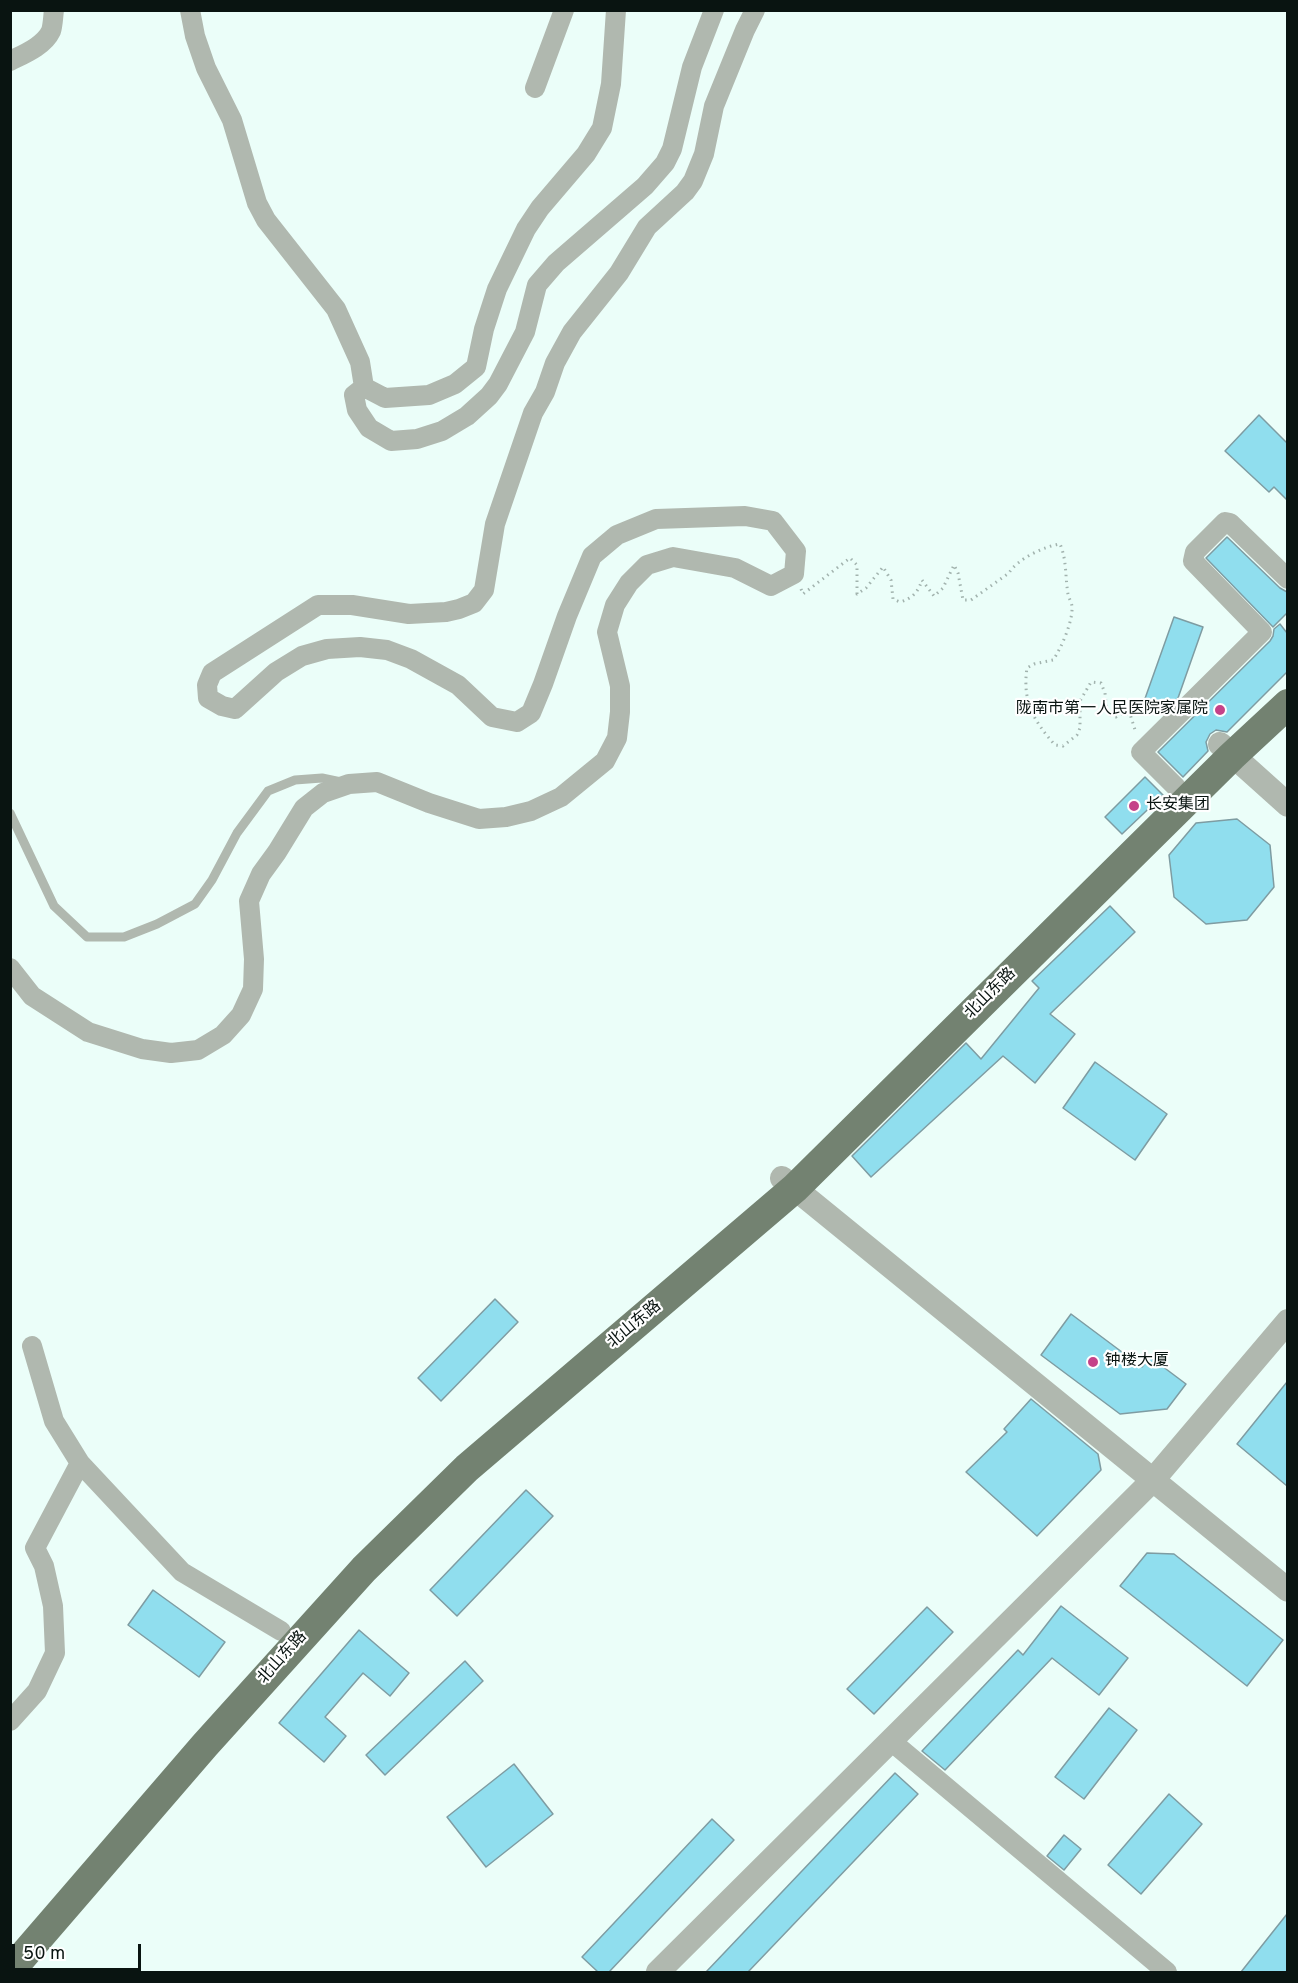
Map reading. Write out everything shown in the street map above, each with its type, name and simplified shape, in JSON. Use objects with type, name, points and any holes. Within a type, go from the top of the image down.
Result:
[{"type":"main road","name":"北山东路","points":[[10,1971],[205,1744],[364,1569],[468,1468],[789,1183],[1226,750],[1287,681]]},
{"type":"main road","name":"北山东路","points":[[10,1941],[189,1733],[351,1552],[789,1183],[1176,787],[1287,704]]},
{"type":"street","points":[[10,61],[42,42],[51,31],[54,10]]},
{"type":"street","points":[[190,10],[195,36],[206,68],[232,120],[257,203],[266,220],[336,309],[360,362],[364,387]]},
{"type":"street","points":[[534,88],[564,10]]},
{"type":"street","points":[[364,387],[385,398],[429,395],[454,384],[476,367],[484,329],[498,289],[526,229],[540,208],[586,154],[602,128],[611,84],[616,10]]},
{"type":"street","points":[[364,387],[354,395],[357,410],[369,428],[390,441],[417,439],[442,431],[467,416],[489,396],[498,384],[525,332],[537,285],[556,263],[645,186],[666,164],[672,149],[692,67],[714,10]]},
{"type":"street","points":[[10,968],[32,996],[88,1032],[142,1049],[171,1053],[198,1050],[223,1035],[241,1015],[253,989],[254,959],[249,901],[261,874],[304,808],[323,793],[349,784],[377,782],[429,803],[479,819],[506,817],[531,811],[561,797],[605,761],[616,738],[620,712],[620,686],[607,632],[615,606],[629,582],[647,565],[673,557],[735,568],[771,586],[794,574],[795,551],[773,521],[745,516],[656,519],[617,536],[592,556],[531,713],[516,722],[492,717],[458,685],[411,659],[387,650],[360,647],[327,649],[302,656],[276,672],[235,709],[222,706],[208,698],[207,685],[212,673],[318,605],[352,604],[409,614],[446,612],[474,603],[484,590],[495,524],[533,413],[545,392],[555,363],[572,332],[619,273],[647,227],[685,192],[693,181],[704,154],[714,106],[755,10]]},
{"type":"street","points":[[1176,787],[1141,752],[1262,632],[1193,561],[1195,552],[1225,522],[1230,523],[1287,579]]},
{"type":"street","points":[[1226,750],[1287,805]]},
{"type":"street","points":[[789,1183],[1287,1590]]},
{"type":"street","points":[[658,1972],[1153,1480],[1287,1321]]},
{"type":"street","points":[[32,1346],[54,1421],[81,1463],[182,1572],[280,1631]]},
{"type":"street","points":[[10,1721],[37,1691],[55,1653],[53,1606],[44,1566],[35,1548],[81,1463]]},
{"type":"street","points":[[891,1741],[1167,1972]]},
{"type":"lane","points":[[10,813],[54,906],[87,937],[124,937],[157,924],[195,904],[212,880],[237,833],[268,791],[295,780],[322,778],[349,784]]},
{"type":"path","points":[[794,574],[803,594],[850,558],[857,565],[856,594],[866,588],[883,567],[891,580],[893,599],[900,602],[914,595],[922,580],[934,597],[943,588],[954,565],[958,573],[963,600],[970,600],[1003,578],[1012,566],[1039,550],[1060,544],[1064,554],[1068,597],[1073,606],[1071,619],[1053,660],[1034,663],[1028,668],[1025,690],[1032,714],[1055,745],[1063,746],[1077,735],[1080,729],[1080,701],[1091,682],[1101,683],[1105,693],[1107,714],[1116,717],[1123,713],[1130,714],[1141,752]]},
{"type":"building","points":[[1259,415],[1287,443],[1287,500],[1274,487],[1269,492],[1225,451]]},
{"type":"building","points":[[1227,537],[1287,592],[1287,613],[1273,627],[1206,558]]},
{"type":"building","points":[[1174,617],[1203,627],[1178,698],[1163,713],[1142,707]]},
{"type":"building","name":"陇南市第一人民医院家属院","points":[[1280,624],[1287,633],[1287,672],[1227,732],[1216,730],[1210,734],[1206,742],[1208,751],[1183,777],[1158,752],[1270,641],[1274,629]]},
{"type":"building","name":"长安集团","points":[[1145,777],[1163,795],[1122,834],[1105,817]]},
{"type":"building","points":[[1237,819],[1270,845],[1274,887],[1247,920],[1206,924],[1174,897],[1169,855],[1196,823]]},
{"type":"building","points":[[1110,906],[1135,932],[1050,1014],[1075,1034],[1035,1083],[1003,1056],[871,1177],[852,1156],[966,1043],[981,1059],[1039,988],[1032,981]]},
{"type":"building","points":[[1095,1062],[1167,1114],[1135,1160],[1063,1108]]},
{"type":"building","points":[[495,1299],[518,1322],[441,1401],[418,1378]]},
{"type":"building","name":"钟楼大厦","points":[[1071,1314],[1142,1367],[1150,1357],[1186,1384],[1167,1409],[1120,1414],[1041,1355]]},
{"type":"building","points":[[1287,1382],[1287,1486],[1237,1444]]},
{"type":"building","points":[[1031,1399],[1098,1454],[1101,1470],[1037,1536],[966,1472],[1007,1432],[1004,1429]]},
{"type":"building","points":[[526,1490],[553,1516],[457,1616],[430,1590]]},
{"type":"building","points":[[1147,1553],[1174,1554],[1283,1640],[1247,1686],[1120,1586]]},
{"type":"building","points":[[153,1590],[225,1642],[199,1677],[128,1625]]},
{"type":"building","points":[[1061,1606],[1128,1658],[1099,1695],[1052,1658],[945,1770],[922,1751],[1018,1650],[1023,1655]]},
{"type":"building","points":[[927,1607],[953,1632],[874,1714],[847,1689]]},
{"type":"building","points":[[359,1630],[409,1673],[390,1696],[363,1673],[325,1717],[346,1736],[324,1762],[279,1723]]},
{"type":"building","points":[[465,1661],[483,1681],[385,1775],[366,1755]]},
{"type":"building","points":[[1109,1708],[1137,1730],[1084,1799],[1055,1777]]},
{"type":"building","points":[[514,1764],[553,1814],[486,1867],[447,1817]]},
{"type":"building","points":[[895,1773],[918,1794],[748,1972],[706,1972]]},
{"type":"building","points":[[1169,1794],[1202,1824],[1141,1894],[1108,1865]]},
{"type":"building","points":[[712,1819],[734,1840],[609,1972],[598,1972],[582,1957]]},
{"type":"building","points":[[1064,1835],[1081,1849],[1064,1870],[1047,1856]]},
{"type":"building","points":[[1287,1914],[1287,1972],[1241,1972]]},
{"type":"place","name":"陇南市第一人民医院家属院","points":[[1220,710]]},
{"type":"place","name":"长安集团","points":[[1134,806]]},
{"type":"place","name":"钟楼大厦","points":[[1093,1362]]}]
